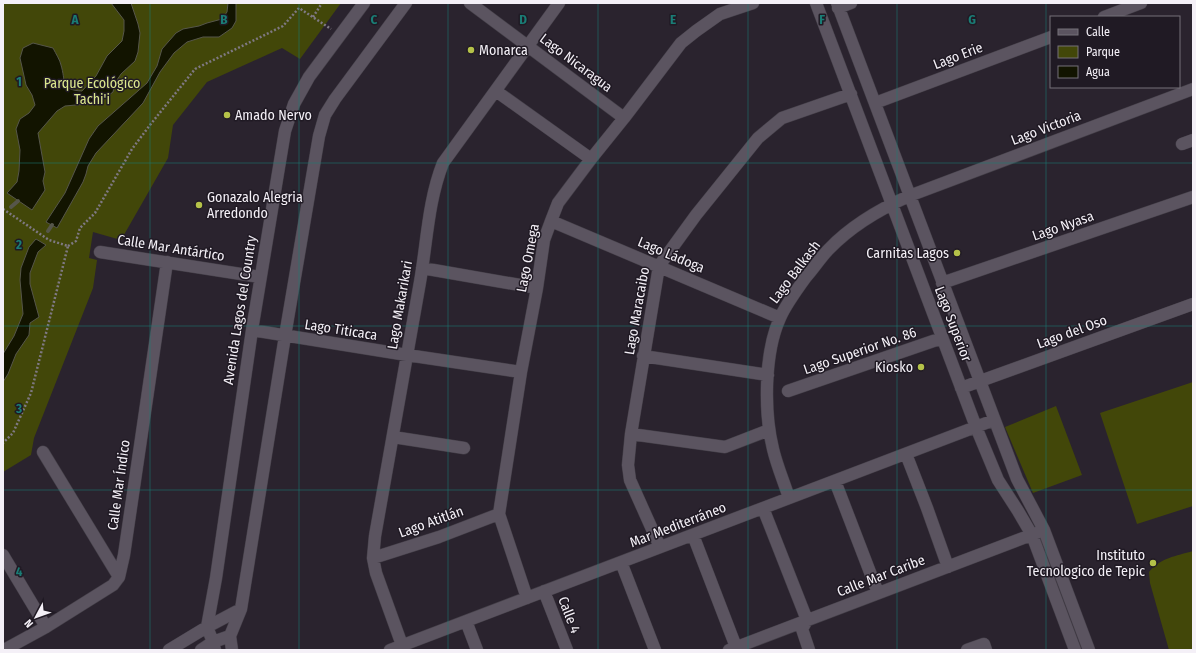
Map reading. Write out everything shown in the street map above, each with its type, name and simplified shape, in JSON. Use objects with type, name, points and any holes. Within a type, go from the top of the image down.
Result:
[{"type":"street","name":"Avenida Lagos del Country","points":[[207,627],[216,578],[260,277],[285,131],[294,104],[309,77],[364,3]]},
{"type":"street","points":[[232,650],[230,636],[241,609],[319,136],[325,115],[335,99],[406,3]]},
{"type":"street","name":"Lago Nicaragua","points":[[470,3],[624,118]]},
{"type":"street","name":"Lago Makarikari","points":[[395,648],[376,573],[374,558],[375,536],[436,179],[443,163],[559,3]]},
{"type":"street","name":"Lago Omega","points":[[527,598],[499,514],[521,372],[537,288],[544,240],[551,221],[558,203],[681,43],[696,30],[720,14],[753,3]]},
{"type":"street","name":"Lago Superior","points":[[816,3],[976,427],[998,480],[1032,535],[1075,650]]},
{"type":"street","points":[[838,5],[851,3]]},
{"type":"street","points":[[1107,16],[1141,3]]},
{"type":"street","name":"Lago Superior","points":[[838,5],[994,420],[1017,479],[1044,530],[1089,650]]},
{"type":"street","name":"Lago Erie","points":[[875,103],[1050,37]]},
{"type":"street","name":"Lago Victoria","points":[[909,196],[1193,89]]},
{"type":"street","points":[[496,90],[591,159]]},
{"type":"street","name":"Lago Maracaibo","points":[[660,547],[630,480],[628,464],[631,434],[659,266],[696,215],[758,138],[782,118],[851,94]]},
{"type":"street","name":"Lago Balkash","points":[[790,498],[773,450],[769,430],[767,402],[768,374],[772,342],[780,318],[799,287],[828,249],[849,230],[871,215],[909,196]]},
{"type":"street","name":"Lago Nyasa","points":[[942,283],[1193,197]]},
{"type":"street","name":"Lago Ládoga","points":[[551,221],[780,318]]},
{"type":"street","name":"Calle Mar Antártico","points":[[100,252],[260,277]]},
{"type":"street","name":"Calle Mar Índico","points":[[119,577],[124,555],[167,262]]},
{"type":"street","points":[[422,268],[537,288]]},
{"type":"street","name":"Lago del Oso","points":[[961,388],[1193,304]]},
{"type":"street","name":"Lago Titicaca","points":[[252,330],[521,372]]},
{"type":"street","name":"Lago Superior No. 86","points":[[788,391],[942,338]]},
{"type":"street","points":[[644,356],[768,374]]},
{"type":"street","name":"Mar Mediterráneo","points":[[395,648],[994,420]]},
{"type":"street","points":[[631,434],[725,447],[769,430]]},
{"type":"street","points":[[393,437],[464,448]]},
{"type":"street","points":[[4,650],[46,627],[113,585],[119,577],[43,452]]},
{"type":"street","points":[[906,454],[948,567]]},
{"type":"street","points":[[835,481],[878,593]]},
{"type":"street","points":[[763,508],[807,620],[802,629],[809,650]]},
{"type":"street","name":"Lago Atitlán","points":[[374,558],[439,537],[499,514]]},
{"type":"street","name":"Calle Mar Caribe","points":[[733,649],[1044,530]]},
{"type":"street","points":[[693,535],[733,649]]},
{"type":"street","points":[[3,554],[46,627]]},
{"type":"street","points":[[621,562],[655,650]]},
{"type":"street","name":"Calle 4","points":[[544,591],[567,650]]},
{"type":"street","points":[[169,650],[241,609]]},
{"type":"street","points":[[466,621],[477,650]]},
{"type":"street","points":[[207,627],[214,646]]},
{"type":"street","points":[[201,650],[214,646],[230,636]]},
{"type":"street","points":[[967,650],[984,644],[986,650]]},
{"type":"path","points":[[313,18],[322,3]]},
{"type":"path","points":[[3,443],[13,433],[31,393],[68,246],[76,241],[80,228],[95,213],[132,149],[195,69],[283,26],[299,8],[340,35]]},
{"type":"path","points":[[3,209],[49,240],[68,246]]},
{"type":"green space","name":"Parque Ecológico Tachi'i","points":[[3,3],[341,3],[300,59],[282,48],[207,82],[173,125],[168,158],[121,240],[93,232],[89,258],[97,260],[93,288],[34,438],[31,455],[3,472]]},
{"type":"green space","points":[[1193,382],[1193,506],[1137,524],[1100,413]]},
{"type":"green space","points":[[1056,406],[1082,475],[1033,493],[1005,427]]},
{"type":"green space","points":[[1193,551],[1193,650],[1169,650],[1150,583],[1149,572],[1153,567],[1163,561]]},
{"type":"water","points":[[111,3],[131,3],[140,33],[138,52],[135,61],[121,74],[115,83],[113,92],[105,98],[97,103],[65,106],[57,111],[38,133],[45,172],[43,181],[45,190],[32,210],[7,193],[17,182],[19,171],[20,150],[16,129],[20,119],[29,113],[35,105],[32,95],[26,85],[20,58],[23,48],[33,43],[53,48],[59,59],[67,87],[82,91],[96,76],[107,56],[122,41],[124,20]]},
{"type":"water","points":[[228,3],[236,3],[236,21],[232,28],[219,37],[203,37],[187,42],[174,53],[160,72],[143,103],[96,153],[88,166],[83,182],[57,228],[46,222],[65,193],[89,139],[98,126],[147,83],[157,66],[162,49],[176,33],[183,29],[222,19],[227,12]]},
{"type":"water","points":[[36,239],[46,245],[38,252],[30,273],[30,284],[39,317],[30,323],[29,335],[16,354],[3,382],[3,354],[14,336],[23,314],[20,280],[21,268],[29,247]]},
{"type":"waterway","points":[[11,207],[18,201]]},
{"type":"waterway","points":[[48,231],[52,225]]},
{"type":"place","name":"Monarca","points":[[471,50]]},
{"type":"place","name":"Amado Nervo","points":[[227,115]]},
{"type":"place","name":"Gonazalo Alegria Arredondo","points":[[199,205]]},
{"type":"place","name":"Carnitas Lagos","points":[[957,253]]},
{"type":"place","name":"Kiosko","points":[[921,367]]},
{"type":"place","name":"Instituto Tecnologico de Tepic","points":[[1153,563]]}]
